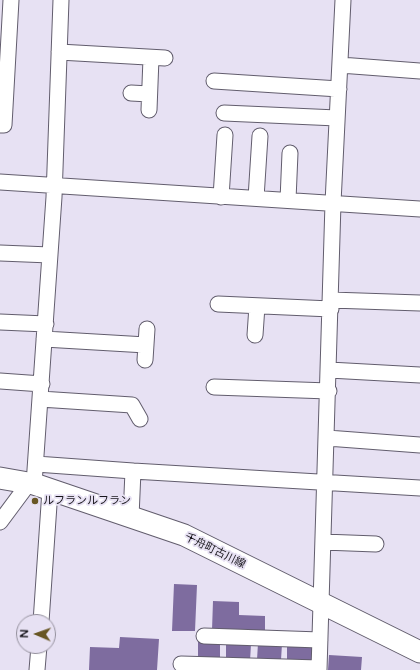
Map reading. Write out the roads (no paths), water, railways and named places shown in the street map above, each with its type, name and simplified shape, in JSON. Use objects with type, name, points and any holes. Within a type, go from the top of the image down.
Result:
[{"type":"street","points":[[0,124],[4,125],[11,0]]},
{"type":"street","points":[[41,614],[37,480],[54,186],[61,0]]},
{"type":"street","points":[[180,664],[319,669],[329,391],[333,203],[343,0]]},
{"type":"street","points":[[59,52],[158,58],[149,94],[149,110]]},
{"type":"street","points":[[340,64],[420,71]]},
{"type":"street","points":[[214,81],[339,89]]},
{"type":"street","points":[[132,93],[149,94]]},
{"type":"street","points":[[224,113],[337,118]]},
{"type":"street","points":[[221,197],[225,135]]},
{"type":"street","points":[[256,198],[260,136]]},
{"type":"street","points":[[288,200],[290,153]]},
{"type":"street","points":[[0,182],[420,209]]},
{"type":"street","points":[[0,253],[50,255]]},
{"type":"street","points":[[218,304],[257,306],[420,303]]},
{"type":"street","points":[[256,335],[257,306]]},
{"type":"street","points":[[0,322],[46,324]]},
{"type":"street","points":[[145,360],[147,329]]},
{"type":"street","points":[[44,339],[146,345]]},
{"type":"street","points":[[329,370],[420,374]]},
{"type":"street","points":[[0,381],[41,391],[132,405],[140,419]]},
{"type":"street","points":[[214,386],[329,391]]},
{"type":"street","points":[[327,438],[420,445]]},
{"type":"street","points":[[131,517],[133,471]]},
{"type":"street","points":[[0,522],[37,480],[133,471],[420,488]]},
{"type":"street","name":"千舟町古川線","points":[[0,478],[37,480],[131,517],[184,535],[420,652]]},
{"type":"street","points":[[323,542],[376,544]]},
{"type":"street","points":[[204,636],[320,640]]},
{"type":"street","points":[[37,670],[38,654]]},
{"type":"place","name":"ルフランルフラン","points":[[35,501]]}]
